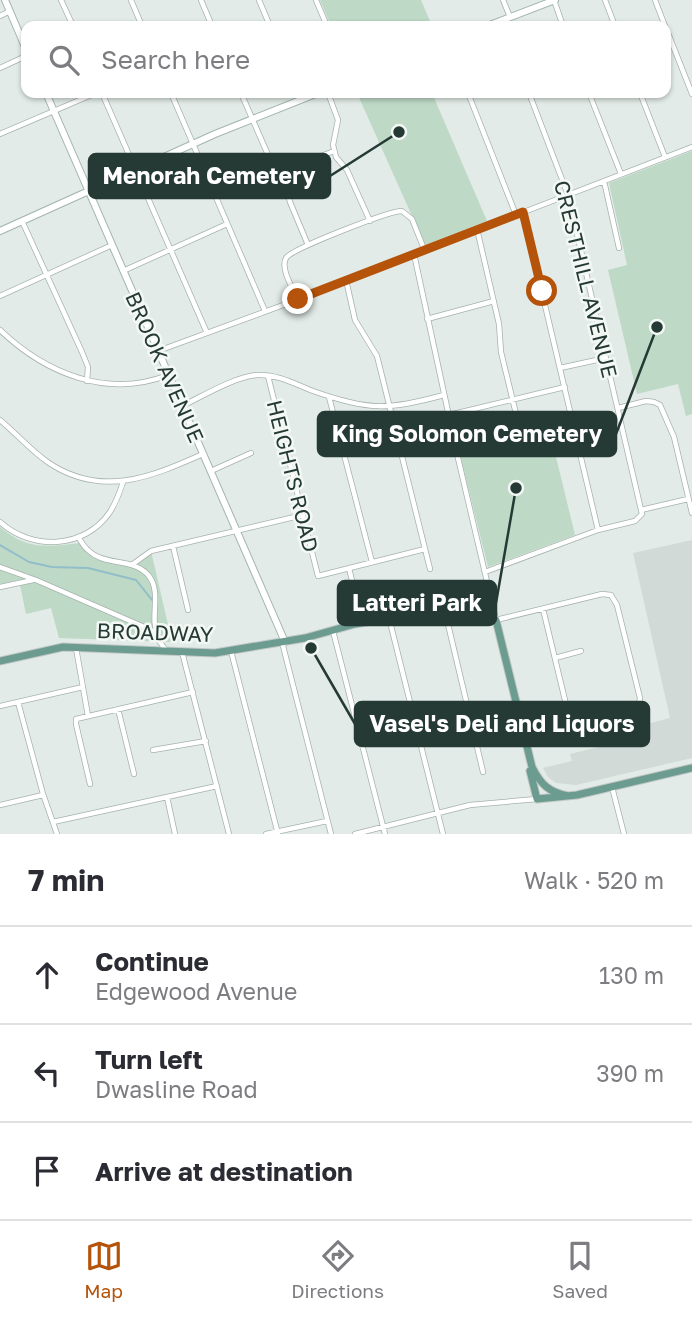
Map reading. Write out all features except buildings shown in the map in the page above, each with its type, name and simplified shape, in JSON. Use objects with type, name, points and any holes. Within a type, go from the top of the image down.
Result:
[{"type":"main road","points":[[5,0],[21,37]]},
{"type":"main road","points":[[505,21],[554,0]]},
{"type":"main road","name":"BROOK AVENUE","points":[[48,98],[284,642]]},
{"type":"main road","points":[[0,231],[296,98]]},
{"type":"main road","name":"BROADWAY","points":[[0,661],[57,648],[75,647],[231,651],[389,618],[496,620]]},
{"type":"main road","points":[[496,620],[532,767],[544,786],[552,792],[569,796]]},
{"type":"main road","points":[[532,767],[530,771],[537,800],[569,796],[692,768]]},
{"type":"street","points":[[61,0],[71,21]]},
{"type":"street","points":[[131,0],[140,21]]},
{"type":"street","points":[[259,0],[268,21]]},
{"type":"street","points":[[316,0],[325,21]]},
{"type":"street","points":[[503,0],[510,17]]},
{"type":"street","points":[[554,0],[562,21]]},
{"type":"street","points":[[604,0],[613,21]]},
{"type":"street","points":[[655,0],[664,21]]},
{"type":"street","points":[[204,1],[210,21]]},
{"type":"street","points":[[0,16],[10,11]]},
{"type":"street","points":[[671,40],[692,94]]},
{"type":"street","points":[[0,68],[21,58]]},
{"type":"street","points":[[0,134],[84,98]]},
{"type":"street","points":[[104,98],[207,333]]},
{"type":"street","points":[[173,98],[265,311]]},
{"type":"street","points":[[243,98],[272,164],[285,183],[308,245]]},
{"type":"street","points":[[330,98],[338,120],[334,151],[350,174],[370,221]]},
{"type":"street","points":[[470,98],[516,215]]},
{"type":"street","name":"CRESTHILL AVENUE","points":[[531,98],[569,195],[641,509]]},
{"type":"street","points":[[591,98],[621,174]]},
{"type":"street","points":[[642,98],[665,158]]},
{"type":"street","points":[[158,351],[692,147]]},
{"type":"street","points":[[280,176],[296,166],[334,151]]},
{"type":"street","points":[[604,181],[619,248]]},
{"type":"street","points":[[298,299],[284,263],[291,253],[308,245],[392,212],[402,211],[409,215],[424,249]]},
{"type":"street","points":[[523,212],[598,530]]},
{"type":"street","points":[[22,221],[88,367],[87,381]]},
{"type":"street","points":[[123,271],[227,224]]},
{"type":"street","points":[[477,229],[518,422]]},
{"type":"street","points":[[0,296],[112,245]]},
{"type":"street","points":[[414,254],[496,620],[606,594],[615,599],[640,702],[634,710],[524,736]]},
{"type":"street","points":[[346,280],[355,320],[377,356],[430,569]]},
{"type":"street","points":[[428,319],[494,301]]},
{"type":"street","points":[[0,330],[39,361],[87,381],[114,385],[132,384],[150,382],[168,375]]},
{"type":"street","points":[[561,368],[606,358]]},
{"type":"street","points":[[182,406],[252,376],[279,377],[329,396],[369,406],[406,405],[444,395]]},
{"type":"street","name":"HEIGHTS ROAD","points":[[268,376],[318,576],[349,568]]},
{"type":"street","points":[[449,415],[565,387]]},
{"type":"street","points":[[329,396],[372,562]]},
{"type":"street","points":[[618,408],[646,401],[660,405],[674,437],[692,513]]},
{"type":"street","points":[[0,420],[39,456],[60,469],[93,480],[123,482],[142,479],[203,454]]},
{"type":"street","points":[[211,471],[251,453]]},
{"type":"street","points":[[0,522],[15,533],[37,541],[61,542],[78,537],[105,518],[114,506],[123,482]]},
{"type":"street","points":[[485,572],[598,530],[640,519],[641,509],[688,499]]},
{"type":"street","points":[[133,564],[151,551],[303,515]]},
{"type":"street","points":[[78,537],[89,552],[101,558],[133,564],[149,576],[154,590],[154,627],[165,649]]},
{"type":"street","points":[[173,546],[188,610]]},
{"type":"street","points":[[362,622],[349,568],[425,549]]},
{"type":"street","points":[[0,567],[151,630],[165,649]]},
{"type":"street","points":[[0,587],[36,580]]},
{"type":"street","points":[[543,609],[571,725]]},
{"type":"street","points":[[389,618],[443,834]]},
{"type":"street","points":[[446,619],[483,772]]},
{"type":"street","points":[[333,630],[385,834]]},
{"type":"street","points":[[284,642],[331,834]]},
{"type":"street","points":[[75,647],[88,716]]},
{"type":"street","points":[[182,651],[229,834]]},
{"type":"street","points":[[231,651],[278,833]]},
{"type":"street","points":[[555,658],[581,651]]},
{"type":"street","points":[[0,706],[83,687]]},
{"type":"street","points":[[90,784],[75,722],[78,718],[193,692]]},
{"type":"street","points":[[18,702],[43,795],[57,834]]},
{"type":"street","points":[[414,716],[466,703]]},
{"type":"street","points":[[118,709],[134,774]]},
{"type":"street","points":[[153,750],[206,741]]},
{"type":"street","points":[[53,822],[217,786]]},
{"type":"street","points":[[612,786],[624,834]]},
{"type":"street","points":[[0,805],[43,795]]},
{"type":"street","points":[[167,797],[175,834]]},
{"type":"street","points":[[355,834],[470,805],[537,800]]},
{"type":"street","points":[[267,834],[327,821]]},
{"type":"shaded area","points":[[692,540],[692,758],[576,785],[556,783],[548,777],[543,768],[572,761],[570,754],[627,740],[624,730],[670,718],[633,553]]},
{"type":"green space","points":[[320,0],[421,0],[430,21],[329,21]]},
{"type":"green space","points":[[359,98],[434,98],[487,221],[425,245]]},
{"type":"green space","points":[[692,151],[692,414],[686,416],[678,384],[637,394],[608,270],[627,265],[609,183]]},
{"type":"green space","points":[[547,420],[575,535],[488,567],[457,442]]},
{"type":"green space","points":[[0,527],[28,543],[47,546],[80,543],[92,552],[134,564],[151,551],[172,642],[59,638],[51,608],[26,614],[19,580],[0,584]]},
{"type":"waterway","points":[[0,545],[29,562],[52,567],[88,568],[136,580],[152,600]]},
{"type":"place","name":"Menorah Cemetery","points":[[399,132]]},
{"type":"place","name":"King Solomon Cemetery","points":[[657,327]]},
{"type":"place","name":"Latteri Park","points":[[516,488]]},
{"type":"place","name":"Vasel's Deli and Liquors","points":[[311,648]]},
{"type":"route","points":[[298,299],[523,212],[542,291]]}]
